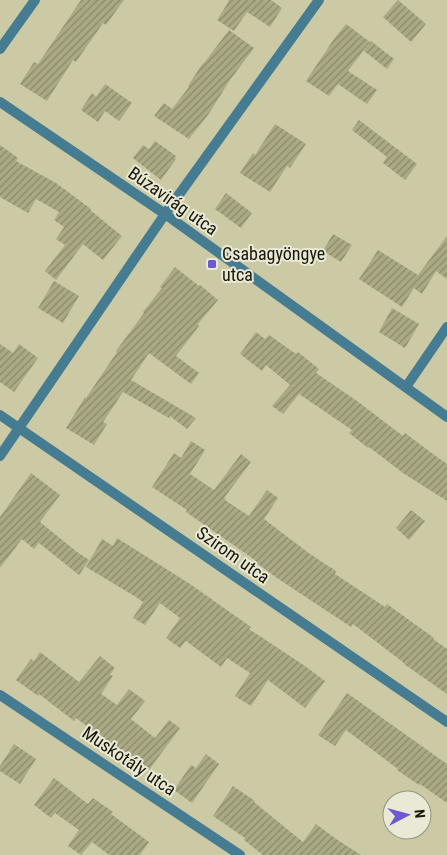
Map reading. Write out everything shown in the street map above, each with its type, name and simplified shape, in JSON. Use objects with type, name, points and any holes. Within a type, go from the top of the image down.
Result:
[{"type":"street","points":[[0,49],[35,0]]},
{"type":"street","points":[[0,456],[164,214],[319,0]]},
{"type":"street","name":"Búzavirág utca","points":[[0,102],[164,214],[447,417]]},
{"type":"street","points":[[406,388],[447,327]]},
{"type":"street","name":"Szirom utca","points":[[0,415],[447,722]]},
{"type":"street","name":"Muskotály utca","points":[[0,695],[240,855]]},
{"type":"building","points":[[81,0],[124,0],[106,25],[103,23],[76,62],[73,60],[47,101],[20,84],[34,62],[38,64]]},
{"type":"building","points":[[227,0],[271,0],[282,8],[270,27],[247,12],[234,31],[217,20],[229,1]]},
{"type":"building","points":[[398,0],[426,24],[411,42],[383,17]]},
{"type":"building","points":[[346,24],[370,42],[348,71],[377,90],[367,104],[338,84],[329,96],[306,81]]},
{"type":"building","points":[[229,30],[254,48],[230,80],[208,115],[189,139],[154,116],[164,103],[172,109],[189,87],[203,63]]},
{"type":"building","points":[[371,41],[394,59],[387,69],[364,51]]},
{"type":"building","points":[[105,84],[132,103],[119,121],[105,111],[98,122],[81,110],[92,93],[96,97]]},
{"type":"building","points":[[359,120],[417,164],[405,180],[383,163],[387,157],[352,130]]},
{"type":"building","points":[[275,124],[306,144],[290,168],[287,166],[270,192],[240,173],[253,153],[255,155]]},
{"type":"building","points":[[155,141],[176,156],[176,159],[161,180],[133,158],[143,145],[149,149]]},
{"type":"building","points":[[0,145],[18,158],[16,161],[56,183],[91,209],[122,236],[103,260],[83,244],[56,280],[45,271],[65,245],[56,239],[64,227],[54,220],[59,212],[36,199],[28,213],[0,197]]},
{"type":"building","points":[[226,193],[252,213],[241,228],[215,209]]},
{"type":"building","points":[[333,234],[352,245],[341,262],[323,251]]},
{"type":"building","points":[[447,236],[447,279],[436,271],[422,294],[414,288],[402,307],[359,279],[378,250],[418,275]]},
{"type":"building","points":[[175,267],[218,300],[198,324],[199,326],[176,356],[199,373],[191,384],[149,353],[131,380],[196,418],[187,429],[170,416],[169,418],[123,392],[103,422],[107,424],[94,445],[66,428],[116,351]]},
{"type":"building","points":[[54,281],[79,296],[63,323],[38,308]]},
{"type":"building","points":[[392,308],[419,324],[405,348],[379,332]]},
{"type":"building","points":[[256,332],[265,339],[269,335],[296,354],[298,352],[319,369],[316,373],[403,436],[405,433],[447,464],[447,501],[368,448],[349,433],[352,430],[299,394],[283,414],[272,406],[290,385],[266,365],[262,371],[240,354]]},
{"type":"building","points":[[0,344],[13,353],[19,344],[38,358],[14,392],[0,382]]},
{"type":"building","points":[[191,441],[205,450],[190,474],[214,490],[241,454],[251,462],[224,498],[225,500],[249,516],[267,490],[278,498],[264,519],[336,571],[335,574],[385,607],[387,604],[447,649],[447,694],[404,664],[353,624],[351,627],[277,578],[255,560],[186,512],[187,510],[152,487],[174,453],[181,458]]},
{"type":"building","points":[[31,473],[60,495],[40,522],[89,560],[79,575],[39,543],[34,549],[22,539],[0,568],[0,517]]},
{"type":"building","points":[[411,510],[425,521],[409,540],[396,528]]},
{"type":"building","points":[[117,538],[190,584],[251,627],[249,629],[325,681],[305,708],[268,680],[251,706],[235,696],[250,673],[227,658],[221,667],[186,641],[180,648],[166,638],[180,618],[160,603],[145,625],[133,618],[143,602],[86,567],[102,539],[113,546]]},
{"type":"building","points":[[40,652],[79,682],[100,656],[115,668],[110,675],[113,676],[101,694],[117,705],[129,689],[145,701],[131,719],[155,738],[169,720],[180,728],[149,770],[76,718],[74,721],[39,694],[38,696],[16,680],[31,659],[34,661]]},
{"type":"building","points":[[347,693],[447,764],[447,803],[432,792],[432,790],[419,785],[397,770],[346,730],[335,746],[318,735]]},
{"type":"building","points":[[14,744],[36,759],[20,784],[0,771],[0,766]]},
{"type":"building","points":[[206,754],[219,764],[192,803],[174,790],[191,765],[196,768]]},
{"type":"building","points":[[54,778],[88,804],[93,798],[149,842],[140,855],[109,855],[92,842],[81,855],[68,846],[79,830],[55,813],[51,818],[34,805]]},
{"type":"building","points":[[233,786],[255,801],[303,842],[316,824],[361,855],[263,855],[244,840],[245,838],[213,816]]},
{"type":"place","name":"Csabagyöngye utca","points":[[212,264]]}]
